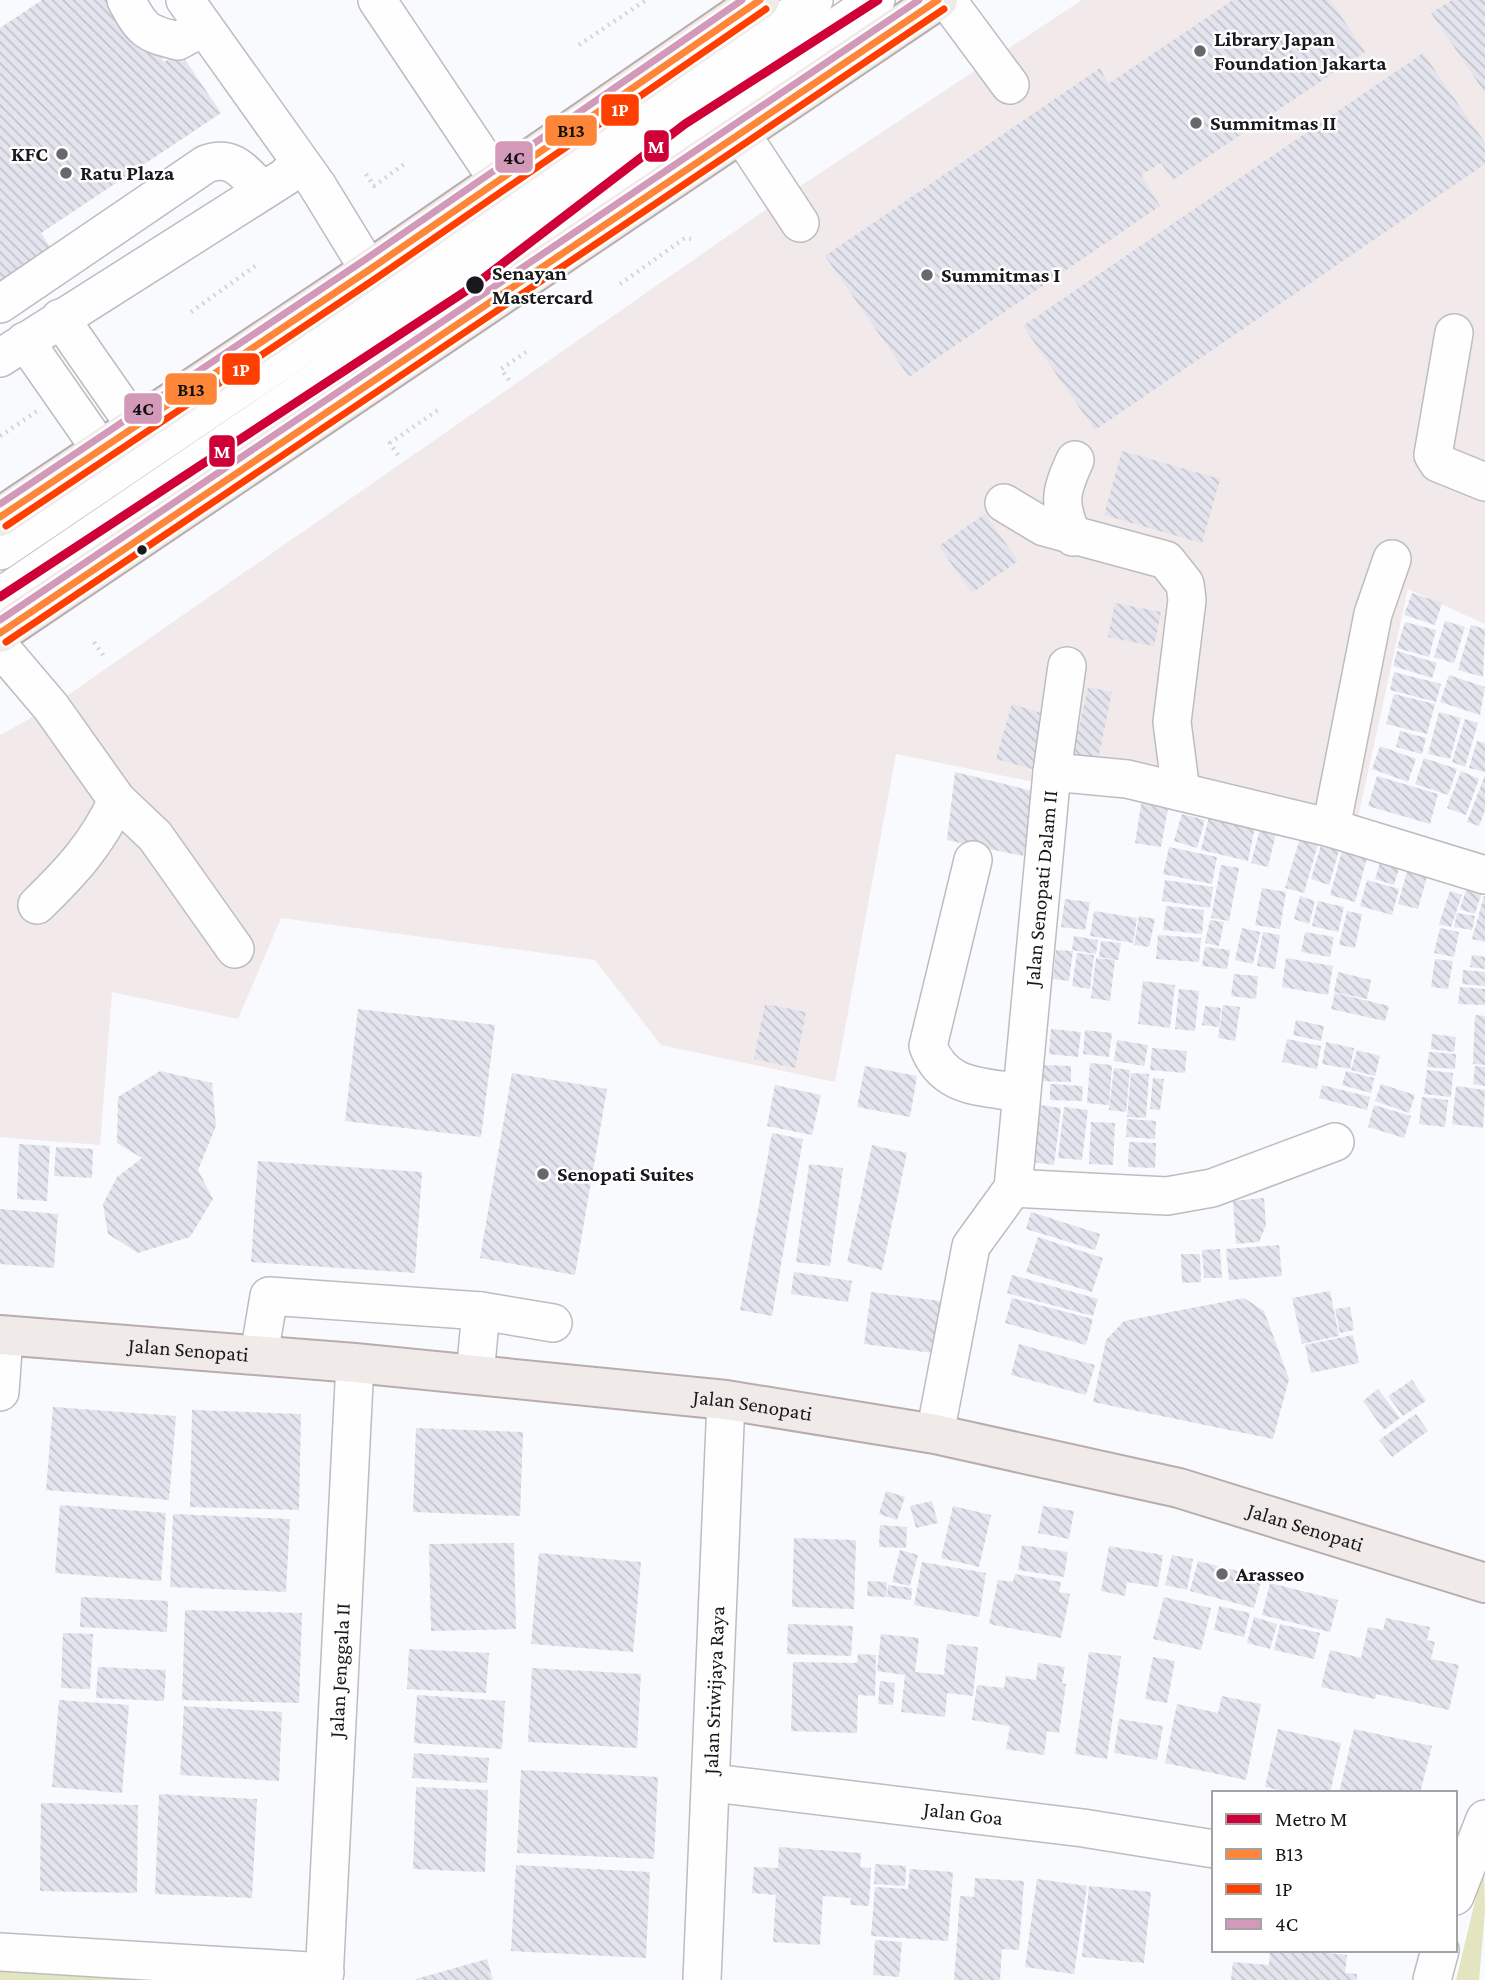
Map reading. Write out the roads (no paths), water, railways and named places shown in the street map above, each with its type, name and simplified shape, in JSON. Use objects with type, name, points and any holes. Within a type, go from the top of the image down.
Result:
[{"type":"main road","points":[[0,633],[938,0]]},
{"type":"main road","points":[[0,517],[369,270],[751,2]]},
{"type":"main road","name":"Jalan Senopati","points":[[2,1335],[355,1363],[726,1401],[936,1434],[1180,1488],[1485,1583]]},
{"type":"street","points":[[126,0],[141,27],[159,37],[178,41],[195,13]]},
{"type":"street","points":[[377,0],[497,180]]},
{"type":"street","points":[[0,551],[814,0]]},
{"type":"street","points":[[0,597],[876,0]]},
{"type":"street","points":[[947,0],[1010,85]]},
{"type":"street","points":[[195,13],[282,177]]},
{"type":"street","points":[[740,132],[800,223]]},
{"type":"street","points":[[260,146],[282,177]]},
{"type":"street","points":[[0,304],[206,164],[220,159],[317,185],[369,270]]},
{"type":"street","points":[[101,450],[63,395],[13,350],[282,177]]},
{"type":"street","points":[[60,318],[136,427]]},
{"type":"street","points":[[1454,332],[1433,454],[1438,463],[1485,482]]},
{"type":"street","points":[[1073,537],[1064,516],[1061,494],[1075,460]]},
{"type":"street","points":[[1004,503],[1044,527],[1166,560],[1185,584],[1187,600],[1172,722],[1181,792]]},
{"type":"street","points":[[1331,828],[1373,614],[1392,559]]},
{"type":"street","points":[[0,647],[51,707],[117,800],[155,836],[235,950]]},
{"type":"street","points":[[1052,772],[1067,666]]},
{"type":"street","points":[[1127,779],[1172,722]]},
{"type":"street","name":"Jalan Senopati Dalam II","points":[[1013,1188],[1052,772],[1127,779],[1331,828],[1485,874]]},
{"type":"street","points":[[37,905],[82,859],[103,832],[117,800]]},
{"type":"street","points":[[973,860],[928,1046],[935,1063],[949,1078],[1021,1093]]},
{"type":"street","points":[[936,1434],[971,1246],[1013,1188],[1167,1196],[1212,1188],[1335,1142]]},
{"type":"street","points":[[259,1355],[269,1296],[481,1311],[553,1323]]},
{"type":"street","points":[[475,1375],[481,1311]]},
{"type":"street","points":[[0,1392],[2,1335]]},
{"type":"street","name":"Jalan Jenggala II","points":[[325,1976],[355,1363]]},
{"type":"street","name":"Jalan Sriwijaya Raya","points":[[702,1980],[713,1783],[726,1401]]},
{"type":"street","name":"Jalan Goa","points":[[713,1783],[1083,1828],[1212,1849]]},
{"type":"street","points":[[1457,1892],[1481,1838]]},
{"type":"street","points":[[0,1952],[325,1976]]},
{"type":"street","points":[[1432,1980],[1439,1952]]},
{"type":"metro line","name":"M","points":[[0,597],[472,287],[685,124],[878,0]]},
{"type":"place","name":"Library Japan Foundation Jakarta","points":[[1200,51]]},
{"type":"place","name":"Summitmas II","points":[[1196,123]]},
{"type":"place","name":"KFC","points":[[62,154]]},
{"type":"place","name":"Ratu Plaza","points":[[66,173]]},
{"type":"place","name":"Summitmas I","points":[[927,275]]},
{"type":"place","name":"Senayan Mastercard","points":[[475,285]]},
{"type":"place","name":"Senopati Suites","points":[[543,1174]]},
{"type":"place","name":"Arasseo","points":[[1222,1574]]}]
